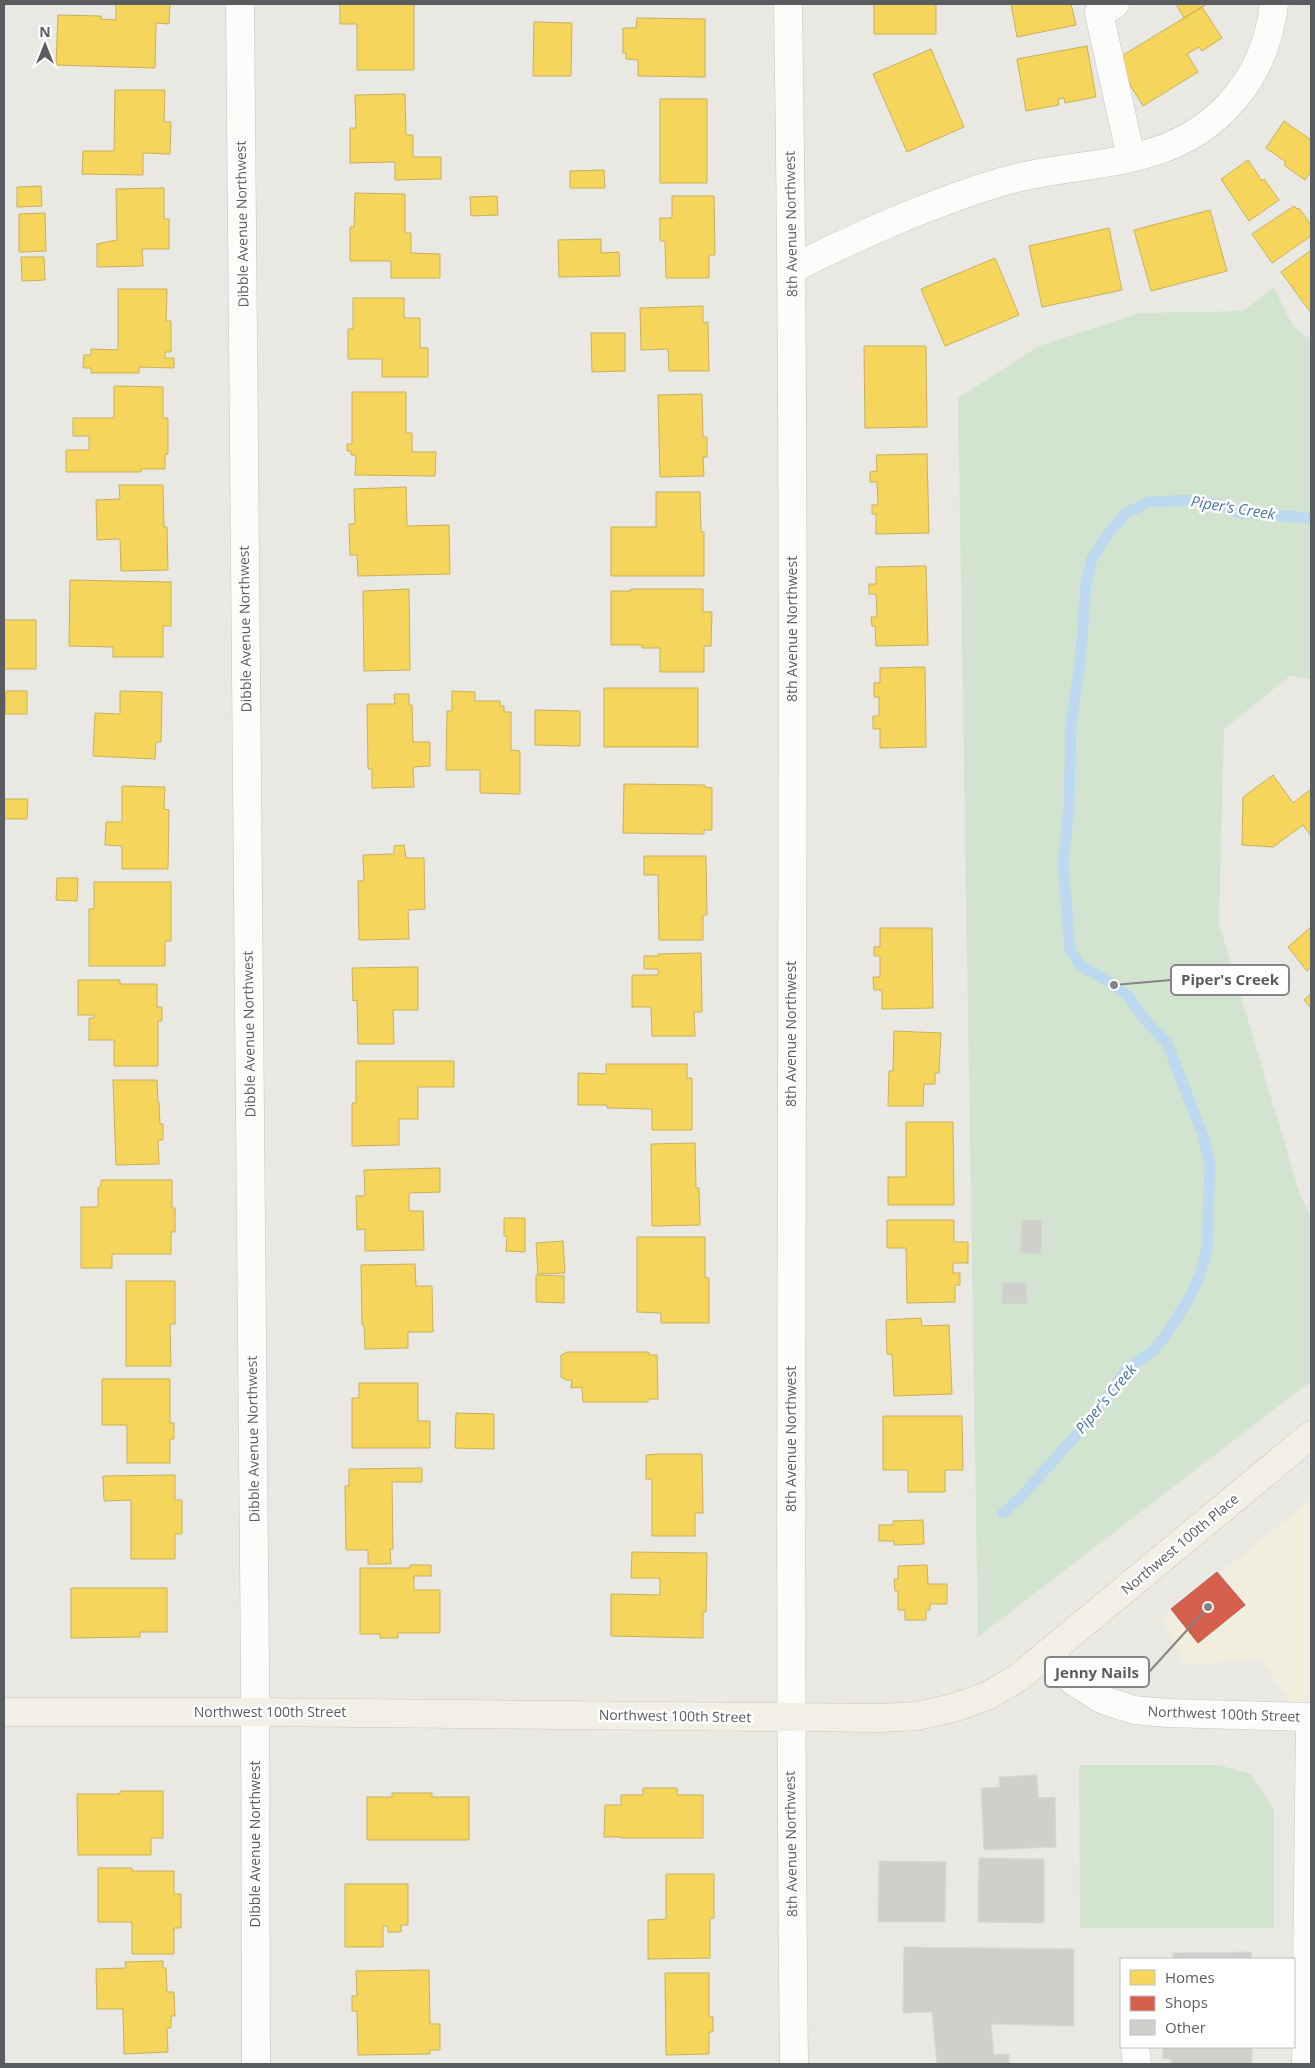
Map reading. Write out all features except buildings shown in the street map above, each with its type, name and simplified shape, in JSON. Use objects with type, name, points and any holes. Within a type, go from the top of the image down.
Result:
[{"type":"main road","name":"Northwest 100th Place","points":[[1048,1653],[1311,1435]]},
{"type":"main road","name":"Northwest 100th Street","points":[[4,1712],[255,1712],[790,1718],[917,1716],[953,1708],[986,1696],[1018,1678],[1048,1653]]},
{"type":"street","name":"Dibble Avenue Northwest","points":[[240,4],[255,1712],[256,2064]]},
{"type":"street","name":"8th Avenue Northwest","points":[[788,4],[792,270],[790,1718],[794,2064]]},
{"type":"street","points":[[1115,4],[1099,13],[1131,158]]},
{"type":"street","points":[[792,270],[845,242],[948,199],[1010,179],[1131,158],[1153,152],[1199,131],[1231,104],[1252,75],[1268,41],[1274,4]]},
{"type":"street","name":"Northwest 100th Street","points":[[1048,1653],[1073,1681],[1103,1700],[1134,1710],[1167,1713],[1310,1717],[1306,2064]]},
{"type":"street","points":[[1135,2048],[1137,2064]]},
{"type":"shaded area","points":[[1311,1499],[1311,1732],[1261,1660],[1184,1665],[1163,1620]]},
{"type":"green space","points":[[1274,287],[1284,309],[1298,331],[1304,336],[1311,338],[1311,679],[1290,676],[1224,729],[1219,923],[1301,1198],[1311,1215],[1311,1381],[978,1637],[958,398],[1039,346],[1140,313],[1243,311]]},
{"type":"green space","points":[[1079,1765],[1219,1765],[1251,1774],[1274,1810],[1274,1928],[1080,1928]]},
{"type":"waterway","name":"Piper's Creek","points":[[1003,1513],[1020,1498],[1092,1417],[1128,1368],[1153,1351],[1165,1336],[1191,1295],[1199,1277],[1207,1249],[1210,1163],[1202,1133],[1167,1043],[1146,1021],[1128,996],[1114,985],[1080,965],[1070,950],[1063,863],[1069,809],[1071,723],[1080,664],[1086,584],[1092,559],[1108,534],[1126,513],[1149,502],[1192,500],[1221,505],[1240,513],[1311,518]]},
{"type":"place","name":"Piper's Creek","points":[[1114,985]]},
{"type":"place","name":"Jenny Nails","points":[[1208,1607]]}]
